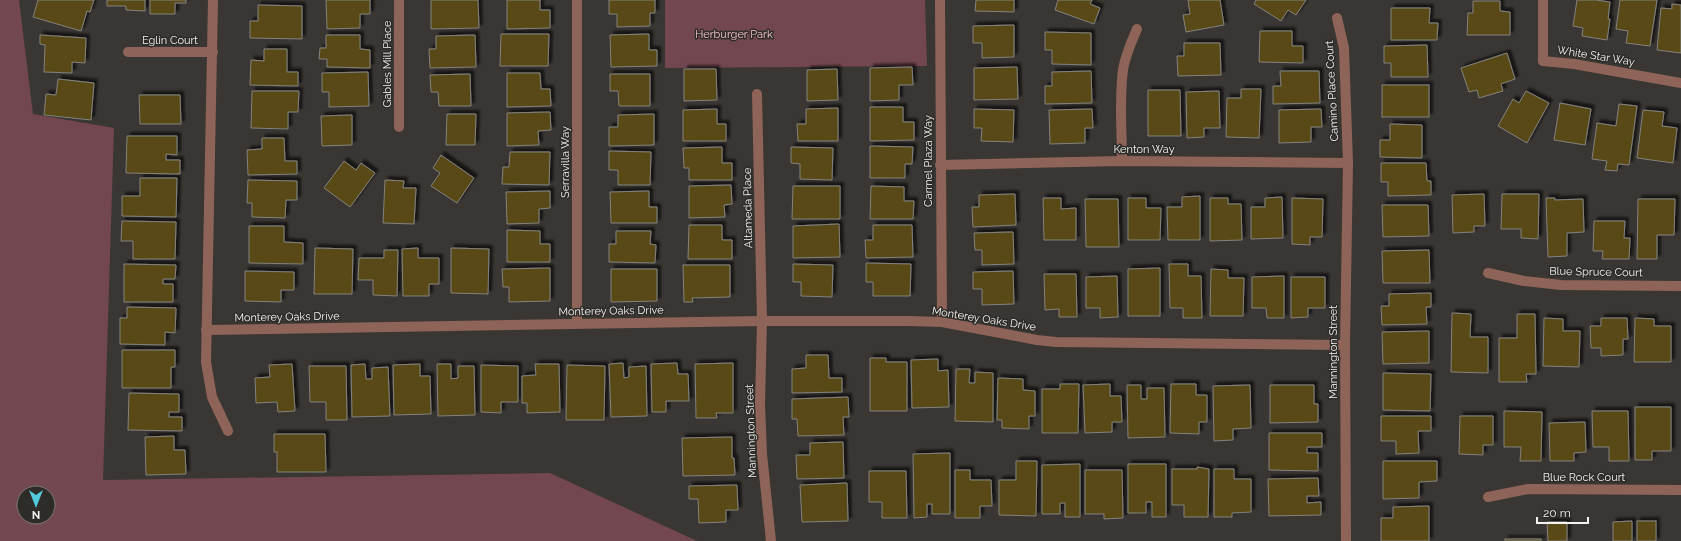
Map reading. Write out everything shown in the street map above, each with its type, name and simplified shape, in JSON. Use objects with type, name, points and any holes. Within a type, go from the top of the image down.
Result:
[{"type":"street","points":[[213,0],[206,362],[212,397],[228,431]]},
{"type":"street","name":"Gables Mill Place","points":[[399,0],[399,127]]},
{"type":"street","name":"Serravilla Way","points":[[577,0],[577,324]]},
{"type":"street","name":"Carmel Plaza Way","points":[[940,0],[942,322]]},
{"type":"street","name":"White Star Way","points":[[1543,0],[1543,61],[1574,64],[1681,83]]},
{"type":"street","name":"Camino Place Court","points":[[1337,18],[1344,48],[1348,163]]},
{"type":"street","points":[[1122,161],[1123,70],[1128,51],[1137,29]]},
{"type":"street","name":"Eglin Court","points":[[128,52],[213,52]]},
{"type":"street","name":"Altameda Place","points":[[758,94],[762,321]]},
{"type":"street","name":"Kenton Way","points":[[940,165],[1122,161],[1348,163]]},
{"type":"street","name":"Mannington Street","points":[[1346,541],[1345,345],[1348,163]]},
{"type":"street","name":"Blue Spruce Court","points":[[1488,273],[1561,285],[1681,286]]},
{"type":"street","name":"Monterey Oaks Drive","points":[[206,330],[762,321],[942,322],[1037,340],[1056,342],[1345,345]]},
{"type":"street","name":"Mannington Street","points":[[762,321],[760,404],[762,454],[771,541]]},
{"type":"street","name":"Blue Rock Court","points":[[1488,497],[1528,489],[1681,490]]},
{"type":"green space","points":[[0,0],[19,0],[33,114],[114,128],[103,480],[550,473],[697,541],[0,541]]},
{"type":"green space","name":"Herburger Park","points":[[665,0],[925,0],[927,66],[665,68]]},
{"type":"building","points":[[38,0],[94,0],[90,12],[87,11],[81,31],[33,17]]},
{"type":"building","points":[[107,0],[145,0],[145,11],[126,10],[126,6],[107,6]]},
{"type":"building","points":[[150,0],[186,0],[186,3],[175,3],[175,14],[150,14]]},
{"type":"building","points":[[326,0],[370,0],[370,14],[360,14],[360,28],[327,29]]},
{"type":"building","points":[[431,0],[478,0],[479,28],[431,29]]},
{"type":"building","points":[[507,0],[540,0],[540,10],[550,10],[550,28],[507,29]]},
{"type":"building","points":[[609,0],[655,0],[655,13],[650,13],[650,26],[617,27],[617,14],[609,14]]},
{"type":"building","points":[[976,0],[1014,0],[1014,12],[975,11]]},
{"type":"building","points":[[1058,0],[1092,0],[1090,4],[1100,8],[1094,24],[1055,10]]},
{"type":"building","points":[[1188,0],[1220,0],[1224,25],[1186,32],[1183,15],[1190,14]]},
{"type":"building","points":[[1256,0],[1306,0],[1296,15],[1288,10],[1281,21],[1254,4]]},
{"type":"building","points":[[1577,0],[1610,2],[1608,19],[1610,19],[1607,40],[1582,36],[1583,28],[1573,26]]},
{"type":"building","points":[[1620,0],[1657,0],[1650,46],[1626,43],[1628,31],[1616,29]]},
{"type":"building","points":[[1473,1],[1500,1],[1500,11],[1510,12],[1510,35],[1467,35],[1468,13],[1473,13]]},
{"type":"building","points":[[1672,4],[1681,5],[1681,53],[1657,50],[1661,8],[1672,9]]},
{"type":"building","points":[[258,5],[302,6],[302,39],[250,38],[250,21],[258,21]]},
{"type":"building","points":[[1391,8],[1430,8],[1429,23],[1438,23],[1437,40],[1391,40]]},
{"type":"building","points":[[1014,25],[1014,57],[982,58],[982,43],[973,43],[973,26]]},
{"type":"building","points":[[1260,31],[1292,31],[1292,46],[1303,46],[1303,63],[1259,62]]},
{"type":"building","points":[[1045,32],[1091,33],[1091,65],[1052,64],[1052,50],[1045,50]]},
{"type":"building","points":[[501,34],[549,34],[548,66],[500,66]]},
{"type":"building","points":[[649,34],[649,50],[657,50],[657,66],[611,67],[610,35]]},
{"type":"building","points":[[40,35],[86,38],[85,63],[72,62],[72,73],[44,72],[45,45],[40,44]]},
{"type":"building","points":[[326,35],[360,35],[360,49],[370,50],[370,68],[327,67],[327,59],[319,59],[320,48],[326,48]]},
{"type":"building","points":[[475,35],[476,67],[430,68],[429,49],[436,49],[436,36]]},
{"type":"building","points":[[1184,43],[1220,43],[1221,75],[1178,76],[1177,56],[1184,56]]},
{"type":"building","points":[[1427,45],[1428,77],[1391,77],[1391,63],[1384,63],[1384,46]]},
{"type":"building","points":[[264,49],[287,49],[287,72],[298,72],[298,86],[250,85],[251,60],[264,61]]},
{"type":"building","points":[[1507,53],[1515,79],[1501,84],[1503,91],[1479,98],[1477,90],[1469,92],[1461,68]]},
{"type":"building","points":[[912,67],[913,85],[899,85],[899,100],[870,101],[870,68]]},
{"type":"building","points":[[1017,67],[1018,99],[974,100],[974,68]]},
{"type":"building","points":[[684,69],[716,69],[717,100],[684,101]]},
{"type":"building","points":[[837,69],[838,100],[807,101],[807,70]]},
{"type":"building","points":[[1091,71],[1092,103],[1045,104],[1045,86],[1052,86],[1052,72]]},
{"type":"building","points":[[1280,71],[1319,71],[1320,103],[1273,104],[1273,86],[1281,86]]},
{"type":"building","points":[[368,72],[369,106],[329,107],[329,92],[322,92],[322,73]]},
{"type":"building","points":[[507,73],[540,73],[541,89],[550,89],[551,106],[507,107]]},
{"type":"building","points":[[470,74],[471,106],[439,106],[438,92],[431,92],[430,75]]},
{"type":"building","points":[[610,74],[650,74],[650,106],[619,106],[618,91],[610,91]]},
{"type":"building","points":[[58,79],[94,83],[91,120],[44,115],[46,94],[56,95]]},
{"type":"building","points":[[1382,85],[1429,85],[1429,117],[1382,117]]},
{"type":"building","points":[[1241,89],[1261,89],[1259,138],[1226,137],[1227,98],[1241,98]]},
{"type":"building","points":[[1148,90],[1180,90],[1181,136],[1148,136]]},
{"type":"building","points":[[252,91],[299,91],[298,112],[288,112],[288,129],[251,128]]},
{"type":"building","points":[[1219,91],[1220,128],[1204,128],[1204,137],[1187,138],[1186,92]]},
{"type":"building","points":[[1526,91],[1549,103],[1527,143],[1498,126],[1513,99],[1519,103]]},
{"type":"building","points":[[139,95],[180,95],[181,124],[140,124]]},
{"type":"building","points":[[1560,103],[1591,109],[1585,145],[1554,140]]},
{"type":"building","points":[[1619,104],[1637,106],[1629,165],[1618,164],[1617,171],[1605,170],[1607,161],[1592,159],[1597,123],[1616,126]]},
{"type":"building","points":[[870,107],[903,107],[903,122],[914,122],[914,140],[870,141]]},
{"type":"building","points":[[838,108],[838,141],[798,141],[797,124],[806,124],[806,109]]},
{"type":"building","points":[[717,109],[717,124],[726,124],[726,141],[683,141],[683,110]]},
{"type":"building","points":[[974,109],[1014,110],[1013,142],[981,141],[982,128],[974,128]]},
{"type":"building","points":[[1092,109],[1093,128],[1085,128],[1085,143],[1050,144],[1049,110]]},
{"type":"building","points":[[1321,109],[1322,127],[1311,127],[1311,142],[1279,143],[1279,110]]},
{"type":"building","points":[[1643,110],[1664,112],[1662,126],[1677,128],[1673,163],[1637,158]]},
{"type":"building","points":[[550,112],[551,130],[538,131],[539,145],[507,146],[507,113]]},
{"type":"building","points":[[447,114],[476,114],[475,145],[446,145]]},
{"type":"building","points":[[654,114],[654,145],[609,146],[609,127],[618,127],[618,115]]},
{"type":"building","points":[[352,115],[352,145],[322,146],[321,116]]},
{"type":"building","points":[[1390,124],[1422,125],[1422,158],[1380,157],[1380,140],[1390,140]]},
{"type":"building","points":[[127,136],[177,136],[177,155],[166,154],[166,160],[180,160],[180,174],[126,173]]},
{"type":"building","points":[[262,138],[284,138],[285,161],[297,161],[297,174],[248,175],[247,150],[262,149]]},
{"type":"building","points":[[870,146],[913,147],[912,164],[905,164],[905,178],[870,178]]},
{"type":"building","points":[[722,147],[722,163],[732,163],[732,180],[689,180],[689,168],[684,168],[683,148]]},
{"type":"building","points":[[791,147],[833,148],[832,180],[800,179],[800,164],[791,163]]},
{"type":"building","points":[[609,151],[651,152],[650,185],[618,185],[618,170],[609,170]]},
{"type":"building","points":[[510,152],[550,152],[549,185],[502,184],[503,167],[509,167]]},
{"type":"building","points":[[441,155],[474,178],[457,203],[431,186],[440,173],[433,168]]},
{"type":"building","points":[[344,161],[356,170],[361,163],[375,173],[350,207],[324,188]]},
{"type":"building","points":[[1381,163],[1426,163],[1427,181],[1431,181],[1431,195],[1388,196],[1388,182],[1381,182]]},
{"type":"building","points":[[140,178],[177,178],[176,217],[122,216],[122,196],[140,196]]},
{"type":"building","points":[[248,180],[297,181],[297,200],[286,200],[285,218],[252,217],[252,203],[247,203]]},
{"type":"building","points":[[385,180],[404,181],[403,188],[416,188],[414,224],[383,223]]},
{"type":"building","points":[[731,185],[732,204],[724,205],[725,217],[689,218],[689,186]]},
{"type":"building","points":[[793,186],[840,186],[840,219],[792,219]]},
{"type":"building","points":[[871,186],[904,187],[904,201],[914,201],[913,219],[870,219]]},
{"type":"building","points":[[550,191],[550,208],[539,209],[539,223],[507,224],[506,192]]},
{"type":"building","points":[[649,191],[649,207],[657,207],[657,223],[611,223],[610,192]]},
{"type":"building","points":[[1015,194],[1016,225],[973,227],[972,207],[979,207],[979,195]]},
{"type":"building","points":[[1484,194],[1485,226],[1474,226],[1474,232],[1453,233],[1452,195]]},
{"type":"building","points":[[1502,194],[1539,194],[1538,239],[1521,238],[1521,229],[1501,229]]},
{"type":"building","points":[[1200,196],[1200,240],[1168,240],[1167,207],[1182,207],[1182,197]]},
{"type":"building","points":[[1282,197],[1283,238],[1251,239],[1251,207],[1265,207],[1265,198]]},
{"type":"building","points":[[1043,198],[1061,198],[1061,209],[1076,208],[1076,240],[1044,240]]},
{"type":"building","points":[[1128,198],[1146,198],[1146,208],[1161,208],[1160,240],[1128,240]]},
{"type":"building","points":[[1210,198],[1228,198],[1228,204],[1241,204],[1242,240],[1210,241]]},
{"type":"building","points":[[1292,198],[1323,199],[1322,237],[1310,237],[1310,245],[1292,244]]},
{"type":"building","points":[[1546,198],[1555,198],[1555,200],[1583,199],[1584,232],[1567,233],[1567,256],[1548,257]]},
{"type":"building","points":[[1085,199],[1118,199],[1119,247],[1086,247]]},
{"type":"building","points":[[1638,199],[1675,199],[1674,235],[1657,235],[1657,259],[1637,259]]},
{"type":"building","points":[[1382,205],[1428,205],[1429,236],[1383,237]]},
{"type":"building","points":[[122,221],[176,222],[175,259],[133,259],[133,241],[121,241]]},
{"type":"building","points":[[1594,221],[1625,221],[1624,238],[1630,238],[1629,259],[1602,259],[1603,251],[1593,251]]},
{"type":"building","points":[[839,224],[840,257],[793,258],[793,226]]},
{"type":"building","points":[[689,225],[722,225],[722,240],[732,240],[732,259],[688,259]]},
{"type":"building","points":[[873,225],[912,225],[913,257],[866,258],[865,240],[873,240]]},
{"type":"building","points":[[249,226],[284,226],[284,242],[303,243],[303,264],[249,263]]},
{"type":"building","points":[[507,230],[540,231],[540,244],[550,244],[550,262],[507,262]]},
{"type":"building","points":[[616,231],[651,231],[650,244],[656,245],[655,263],[609,262],[609,244],[616,244]]},
{"type":"building","points":[[1013,232],[1014,264],[982,265],[982,250],[975,250],[974,233]]},
{"type":"building","points":[[315,248],[353,249],[352,294],[314,294]]},
{"type":"building","points":[[418,248],[418,258],[439,258],[439,284],[429,284],[429,296],[403,296],[402,249]]},
{"type":"building","points":[[451,248],[489,249],[488,294],[451,293]]},
{"type":"building","points":[[384,250],[398,250],[397,296],[373,295],[373,280],[358,280],[359,258],[384,258]]},
{"type":"building","points":[[1429,250],[1430,283],[1383,283],[1382,251]]},
{"type":"building","points":[[866,263],[911,264],[910,296],[873,296],[873,282],[866,282]]},
{"type":"building","points":[[124,264],[176,265],[175,279],[163,279],[163,284],[173,284],[173,302],[124,302]]},
{"type":"building","points":[[793,264],[833,265],[832,297],[801,296],[801,282],[793,282]]},
{"type":"building","points":[[1169,264],[1188,264],[1188,276],[1201,276],[1202,318],[1183,318],[1183,308],[1170,308]]},
{"type":"building","points":[[683,265],[730,265],[730,297],[692,298],[693,302],[684,302]]},
{"type":"building","points":[[550,268],[550,301],[509,302],[509,287],[503,287],[502,269]]},
{"type":"building","points":[[1160,268],[1160,316],[1128,316],[1128,269]]},
{"type":"building","points":[[611,269],[657,269],[657,301],[611,302]]},
{"type":"building","points":[[1211,269],[1228,270],[1228,278],[1244,278],[1243,316],[1210,316]]},
{"type":"building","points":[[245,271],[294,272],[294,290],[281,290],[281,302],[245,301]]},
{"type":"building","points":[[1013,271],[1014,304],[982,305],[982,289],[973,289],[973,272]]},
{"type":"building","points":[[1044,274],[1076,274],[1077,317],[1059,317],[1059,309],[1045,310]]},
{"type":"building","points":[[1117,276],[1118,317],[1100,318],[1100,308],[1086,308],[1086,277]]},
{"type":"building","points":[[1284,276],[1284,318],[1267,318],[1266,308],[1252,308],[1252,277]]},
{"type":"building","points":[[1291,277],[1325,277],[1325,308],[1308,308],[1308,317],[1291,318]]},
{"type":"building","points":[[1431,293],[1431,307],[1426,307],[1427,324],[1382,325],[1381,306],[1389,306],[1389,294]]},
{"type":"building","points":[[127,307],[176,308],[175,333],[165,332],[165,345],[120,344],[120,318],[127,318]]},
{"type":"building","points":[[1452,313],[1471,314],[1470,337],[1488,337],[1488,373],[1451,372]]},
{"type":"building","points":[[1517,314],[1535,314],[1536,374],[1526,374],[1527,382],[1499,382],[1499,338],[1517,338]]},
{"type":"building","points":[[1544,318],[1563,319],[1563,331],[1580,331],[1579,367],[1543,366]]},
{"type":"building","points":[[1601,318],[1627,318],[1628,339],[1623,339],[1623,355],[1601,356],[1601,348],[1591,348],[1590,326],[1601,326]]},
{"type":"building","points":[[1635,318],[1654,319],[1654,326],[1671,326],[1671,362],[1634,362]]},
{"type":"building","points":[[1429,331],[1429,363],[1383,364],[1382,332]]},
{"type":"building","points":[[122,350],[175,350],[175,367],[171,367],[171,388],[122,388]]},
{"type":"building","points":[[806,355],[828,355],[829,378],[842,378],[842,392],[792,393],[792,369],[806,368]]},
{"type":"building","points":[[870,358],[886,358],[886,362],[907,362],[907,411],[870,411]]},
{"type":"building","points":[[938,359],[938,371],[948,370],[949,407],[912,408],[911,360]]},
{"type":"building","points":[[623,363],[624,378],[629,377],[629,367],[646,366],[647,416],[611,417],[609,364]]},
{"type":"building","points":[[677,363],[678,374],[688,374],[689,401],[666,401],[666,412],[652,412],[651,364]]},
{"type":"building","points":[[733,363],[733,413],[716,413],[717,418],[696,418],[695,364]]},
{"type":"building","points":[[292,364],[295,411],[278,412],[277,402],[256,403],[255,378],[270,377],[269,365]]},
{"type":"building","points":[[365,364],[366,379],[372,379],[372,368],[388,367],[390,416],[352,417],[351,365]]},
{"type":"building","points":[[420,364],[420,376],[430,376],[431,414],[394,415],[393,365]]},
{"type":"building","points":[[437,364],[451,364],[451,379],[458,378],[458,366],[474,366],[475,415],[438,416]]},
{"type":"building","points":[[535,364],[559,364],[560,412],[527,413],[527,403],[522,403],[522,376],[536,375]]},
{"type":"building","points":[[481,365],[518,366],[518,402],[501,402],[501,413],[481,412]]},
{"type":"building","points":[[567,365],[605,366],[604,420],[566,420]]},
{"type":"building","points":[[309,366],[346,366],[347,420],[326,420],[326,402],[310,402]]},
{"type":"building","points":[[956,369],[970,369],[969,383],[975,383],[975,372],[993,373],[993,422],[955,421]]},
{"type":"building","points":[[1383,373],[1431,374],[1430,411],[1383,410]]},
{"type":"building","points":[[998,378],[1023,379],[1023,390],[1035,391],[1035,416],[1029,416],[1029,429],[1002,428],[1002,420],[997,420]]},
{"type":"building","points":[[1060,384],[1079,384],[1078,433],[1042,433],[1042,389],[1060,389]]},
{"type":"building","points":[[1110,384],[1110,396],[1121,396],[1122,422],[1112,422],[1112,432],[1085,433],[1083,385]]},
{"type":"building","points":[[1171,384],[1196,384],[1196,395],[1207,395],[1207,422],[1199,422],[1199,434],[1170,433]]},
{"type":"building","points":[[1127,385],[1141,385],[1141,399],[1147,399],[1147,388],[1164,388],[1165,437],[1128,438]]},
{"type":"building","points":[[1250,385],[1251,428],[1233,429],[1233,440],[1214,441],[1213,386]]},
{"type":"building","points":[[1270,385],[1314,385],[1314,404],[1318,404],[1318,422],[1270,423]]},
{"type":"building","points":[[129,393],[179,394],[179,412],[169,412],[169,417],[182,417],[182,431],[128,430]]},
{"type":"building","points":[[848,397],[849,417],[843,417],[844,435],[798,436],[797,419],[792,419],[792,399]]},
{"type":"building","points":[[1635,407],[1671,407],[1671,451],[1652,451],[1652,460],[1635,460]]},
{"type":"building","points":[[1504,411],[1542,412],[1541,461],[1520,461],[1521,447],[1504,447]]},
{"type":"building","points":[[1592,411],[1628,411],[1629,461],[1609,461],[1609,447],[1593,447]]},
{"type":"building","points":[[1381,416],[1431,416],[1431,431],[1418,431],[1419,453],[1396,454],[1396,441],[1381,441]]},
{"type":"building","points":[[1460,416],[1493,416],[1493,445],[1483,445],[1483,455],[1459,454]]},
{"type":"building","points":[[1585,422],[1586,452],[1574,453],[1574,461],[1550,461],[1549,423]]},
{"type":"building","points":[[1269,433],[1322,433],[1322,447],[1307,447],[1307,453],[1318,453],[1318,471],[1269,470]]},
{"type":"building","points":[[274,434],[325,434],[326,472],[277,472],[277,452],[274,452]]},
{"type":"building","points":[[174,436],[174,450],[185,450],[186,474],[146,475],[145,437]]},
{"type":"building","points":[[732,437],[732,458],[734,458],[735,475],[683,476],[682,438]]},
{"type":"building","points":[[843,442],[844,478],[797,479],[796,455],[810,455],[810,443]]},
{"type":"building","points":[[950,453],[950,514],[932,514],[932,504],[927,504],[927,517],[914,518],[913,454]]},
{"type":"building","points":[[1016,461],[1037,461],[1036,516],[999,515],[999,480],[1016,480]]},
{"type":"building","points":[[1383,461],[1437,461],[1437,481],[1419,482],[1419,498],[1383,499]]},
{"type":"building","points":[[1080,464],[1080,517],[1065,517],[1065,503],[1060,503],[1060,514],[1042,514],[1042,465]]},
{"type":"building","points":[[1128,464],[1166,464],[1166,517],[1152,517],[1152,502],[1146,502],[1146,513],[1128,513]]},
{"type":"building","points":[[1197,467],[1209,469],[1208,517],[1184,517],[1184,505],[1172,505],[1172,469],[1197,469]]},
{"type":"building","points":[[1214,469],[1234,469],[1234,479],[1251,479],[1251,512],[1232,513],[1232,517],[1214,517]]},
{"type":"building","points":[[955,470],[970,470],[970,480],[991,480],[992,506],[980,506],[980,518],[955,518]]},
{"type":"building","points":[[1085,470],[1122,470],[1123,518],[1104,519],[1104,514],[1085,514]]},
{"type":"building","points":[[869,471],[906,471],[907,518],[882,518],[882,502],[869,502]]},
{"type":"building","points":[[1318,478],[1319,496],[1307,496],[1307,503],[1321,502],[1321,515],[1269,516],[1268,479]]},
{"type":"building","points":[[847,483],[848,521],[802,522],[800,485]]},
{"type":"building","points":[[737,485],[738,510],[726,510],[726,522],[699,523],[698,499],[689,499],[689,486]]},
{"type":"building","points":[[1429,506],[1429,541],[1381,541],[1381,518],[1393,518],[1393,507]]},
{"type":"building","points":[[1632,521],[1632,541],[1613,541],[1613,522]]},
{"type":"building","points":[[1637,521],[1656,521],[1656,541],[1637,541]]},
{"type":"building","points":[[1547,522],[1567,522],[1567,541],[1548,541]]},
{"type":"building","points":[[1505,539],[1541,539],[1541,541],[1505,541]]}]
